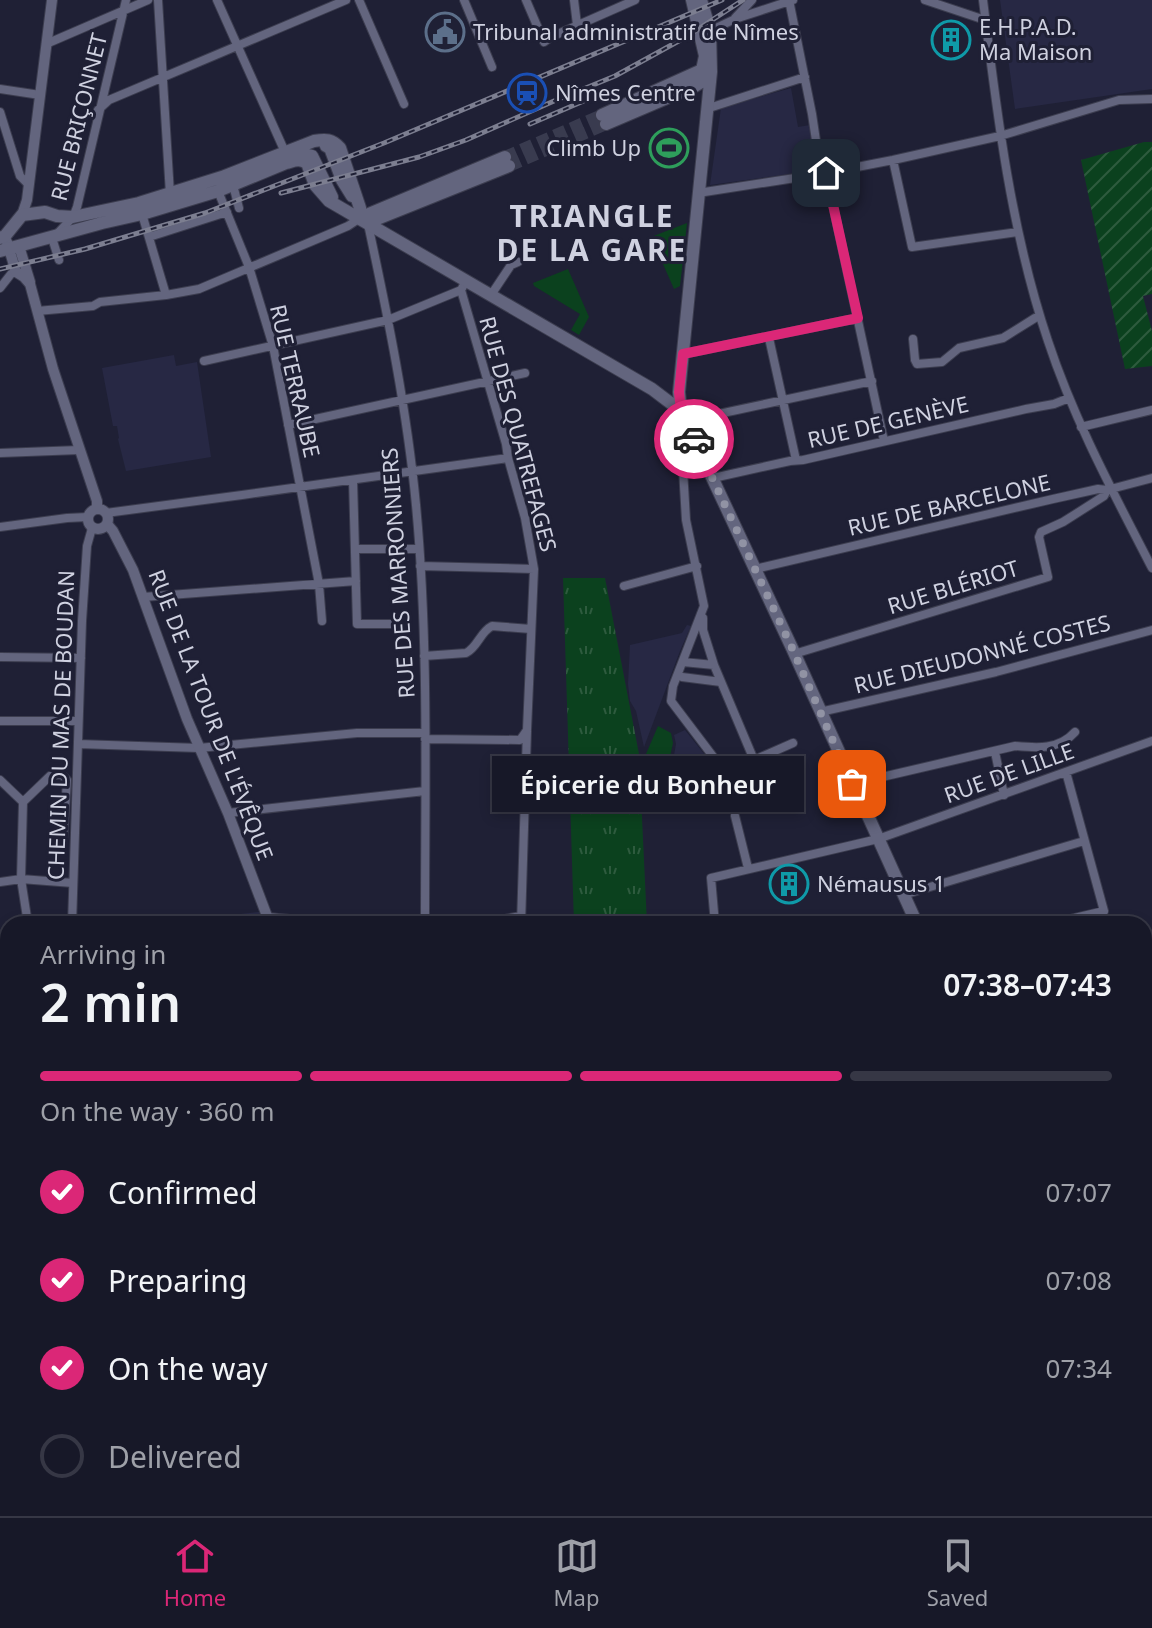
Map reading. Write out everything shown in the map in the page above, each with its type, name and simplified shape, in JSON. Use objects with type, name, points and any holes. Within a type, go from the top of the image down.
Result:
[{"type":"main road","points":[[692,0],[704,42],[707,71],[679,392],[685,420],[913,916]]},
{"type":"main road","points":[[701,0],[714,34]]},
{"type":"main road","points":[[604,120],[703,81],[714,34],[709,0]]},
{"type":"main road","points":[[8,242],[54,237],[218,191],[314,141],[327,139],[340,148],[362,217]]},
{"type":"main road","points":[[285,158],[289,160],[302,154],[312,156],[338,207]]},
{"type":"main road","points":[[8,242],[20,220],[45,212],[73,217],[139,203],[285,158],[298,160],[307,163],[316,186],[329,201],[362,217],[464,286],[491,295],[652,389],[685,420]]},
{"type":"main road","points":[[362,217],[507,161]]},
{"type":"main road","points":[[8,242],[17,237],[20,220]]},
{"type":"street","points":[[20,220],[27,200],[52,0]]},
{"type":"street","name":"RUE BRIÇONNET","points":[[54,237],[73,217],[77,207],[126,0]]},
{"type":"street","points":[[46,44],[148,0]]},
{"type":"street","points":[[158,0],[170,194]]},
{"type":"street","points":[[217,0],[285,158]]},
{"type":"street","points":[[98,110],[109,100],[346,0]]},
{"type":"street","points":[[359,0],[404,104]]},
{"type":"street","points":[[464,0],[492,67]]},
{"type":"street","points":[[526,0],[544,42],[635,0]]},
{"type":"street","points":[[574,0],[577,29]]},
{"type":"street","points":[[714,34],[735,19],[752,0]]},
{"type":"street","points":[[735,19],[791,0],[823,173],[884,441]]},
{"type":"street","points":[[925,0],[985,20]]},
{"type":"street","points":[[983,0],[1000,136],[1018,232],[1040,316],[1081,427],[1109,489],[1152,568]]},
{"type":"street","points":[[706,109],[805,77]]},
{"type":"street","points":[[0,89],[40,95]]},
{"type":"street","points":[[698,193],[893,160],[1000,136],[1119,100],[1152,99]]},
{"type":"street","points":[[0,112],[20,176],[28,184]]},
{"type":"street","points":[[893,160],[912,247],[1018,232]]},
{"type":"street","points":[[233,185],[239,208]]},
{"type":"street","name":"RUE TERRAUBE","points":[[218,191],[249,267],[273,346],[319,584],[322,621]]},
{"type":"street","points":[[149,237],[227,212]]},
{"type":"street","points":[[142,214],[166,295]]},
{"type":"street","points":[[37,311],[199,289],[348,226],[362,217]]},
{"type":"street","name":"RUE DES MARRONNIERS","points":[[362,217],[404,400],[412,471],[424,656],[425,916]]},
{"type":"street","points":[[54,237],[59,260]]},
{"type":"street","points":[[8,242],[16,272],[30,284]]},
{"type":"street","name":"RUE DE LA TOUR DE L'ÉVÊQUE","points":[[8,242],[30,284],[53,369],[97,501],[133,570],[199,748],[267,916]]},
{"type":"street","points":[[491,295],[511,265],[518,262]]},
{"type":"street","points":[[0,288],[16,272]]},
{"type":"street","points":[[204,361],[388,320],[464,286]]},
{"type":"street","name":"RUE DES QUATREFAGES","points":[[464,286],[525,518],[534,569],[521,916]]},
{"type":"street","points":[[913,339],[917,364],[942,362],[956,349],[1003,338],[1040,316]]},
{"type":"street","points":[[683,354],[858,318]]},
{"type":"street","points":[[769,338],[796,460]]},
{"type":"street","points":[[288,425],[525,373]]},
{"type":"street","points":[[728,790],[721,767],[671,701],[704,606],[686,520],[682,452],[685,420],[872,381]]},
{"type":"street","name":"RUE DE GENÈVE","points":[[713,478],[1041,407],[1069,398]]},
{"type":"street","points":[[1081,427],[1152,410]]},
{"type":"street","points":[[0,453],[79,450]]},
{"type":"street","points":[[90,522],[91,511],[103,515],[508,458]]},
{"type":"street","name":"RUE DE BARCELONE","points":[[755,569],[1152,478]]},
{"type":"street","points":[[353,480],[357,624],[394,624]]},
{"type":"street","name":"RUE BLÉRIOT","points":[[794,654],[1048,577],[1039,537],[1041,532],[1063,522],[1104,496],[1109,489]]},
{"type":"street","points":[[0,527],[67,518],[90,522],[99,530],[103,515]]},
{"type":"street","name":"CHEMIN DU MAS DE BOUDAN","points":[[72,916],[82,621],[90,522]]},
{"type":"street","points":[[356,549],[419,549]]},
{"type":"street","points":[[420,566],[534,569]]},
{"type":"street","points":[[624,586],[697,566]]},
{"type":"street","points":[[143,597],[356,581]]},
{"type":"street","points":[[702,614],[703,630],[714,665],[754,760],[745,771],[724,778]]},
{"type":"street","points":[[424,656],[471,651],[487,628],[492,626],[531,629]]},
{"type":"street","name":"RUE DIEUDONNÉ COSTES","points":[[820,712],[996,672],[1152,630]]},
{"type":"street","points":[[0,657],[81,658]]},
{"type":"street","points":[[683,662],[714,665]]},
{"type":"street","points":[[682,677],[721,682]]},
{"type":"street","points":[[0,721],[78,721]]},
{"type":"street","points":[[78,744],[199,748],[357,733],[520,740],[527,730]]},
{"type":"street","points":[[852,784],[1015,746],[1042,749],[1068,739],[1075,732]]},
{"type":"street","name":"RUE DE LILLE","points":[[714,916],[711,878],[878,839],[1152,741]]},
{"type":"street","points":[[754,760],[793,743]]},
{"type":"street","points":[[995,752],[1004,795]]},
{"type":"street","points":[[1066,772],[1104,911],[1083,916]]},
{"type":"street","points":[[27,916],[21,879],[23,802],[50,776],[61,774],[67,780],[63,841]]},
{"type":"street","points":[[0,780],[23,802]]},
{"type":"street","points":[[228,813],[425,791]]},
{"type":"street","points":[[735,816],[748,868]]},
{"type":"street","points":[[903,895],[1084,841]]},
{"type":"street","points":[[0,882],[21,879],[73,883]]},
{"type":"shaded area","points":[[1000,0],[1152,0],[1152,89],[1015,109]]},
{"type":"shaded area","points":[[791,88],[798,127],[810,125],[817,170],[710,185],[721,108]]},
{"type":"shaded area","points":[[174,355],[176,366],[197,362],[211,457],[126,471],[117,426],[113,426],[102,368]]},
{"type":"shaded area","points":[[687,625],[691,626],[644,747],[636,711],[630,701],[630,645],[682,633]]},
{"type":"shaded area","points":[[685,730],[718,771],[723,785],[665,805],[676,744],[674,735]]},
{"type":"shaded area","points":[[258,912],[260,916],[222,916]]},
{"type":"green space","points":[[1152,142],[1152,294],[1143,296],[1152,331],[1152,366],[1125,369],[1081,160]]},
{"type":"green space","points":[[687,223],[680,286],[674,289],[651,237]]},
{"type":"green space","points":[[568,269],[589,317],[579,335],[571,330],[580,314],[533,283]]},
{"type":"green space","points":[[563,578],[605,578],[639,754],[647,916],[574,916]]},
{"type":"green space","points":[[658,726],[671,733],[673,743],[661,799],[647,789],[646,754]]},
{"type":"tunnel","points":[[505,157],[602,115]]},
{"type":"tunnel","points":[[509,166],[606,124]]},
{"type":"railway","points":[[0,269],[85,249],[205,213],[384,143],[722,0]]},
{"type":"railway","points":[[281,193],[419,157],[466,140],[615,76],[686,37],[743,0]]},
{"type":"railway","points":[[530,124],[586,100]]},
{"type":"way so far","points":[[694,439],[852,784]]},
{"type":"place","name":"Tribunal administratif de Nîmes","points":[[445,32]]},
{"type":"place","name":"E.H.P.A.D. Ma Maison","points":[[951,40]]},
{"type":"place","name":"Nîmes Centre","points":[[527,93]]},
{"type":"place","name":"Climb Up","points":[[669,148]]},
{"type":"place","name":"Épicerie du Bonheur","points":[[852,784]]},
{"type":"place","name":"Némausus 1","points":[[789,884]]},
{"type":"district","name":"TRIANGLE DE LA GARE","points":[[592,234]]},
{"type":"route","points":[[694,439],[681,411],[679,392],[683,354],[858,318],[826,173]]}]
